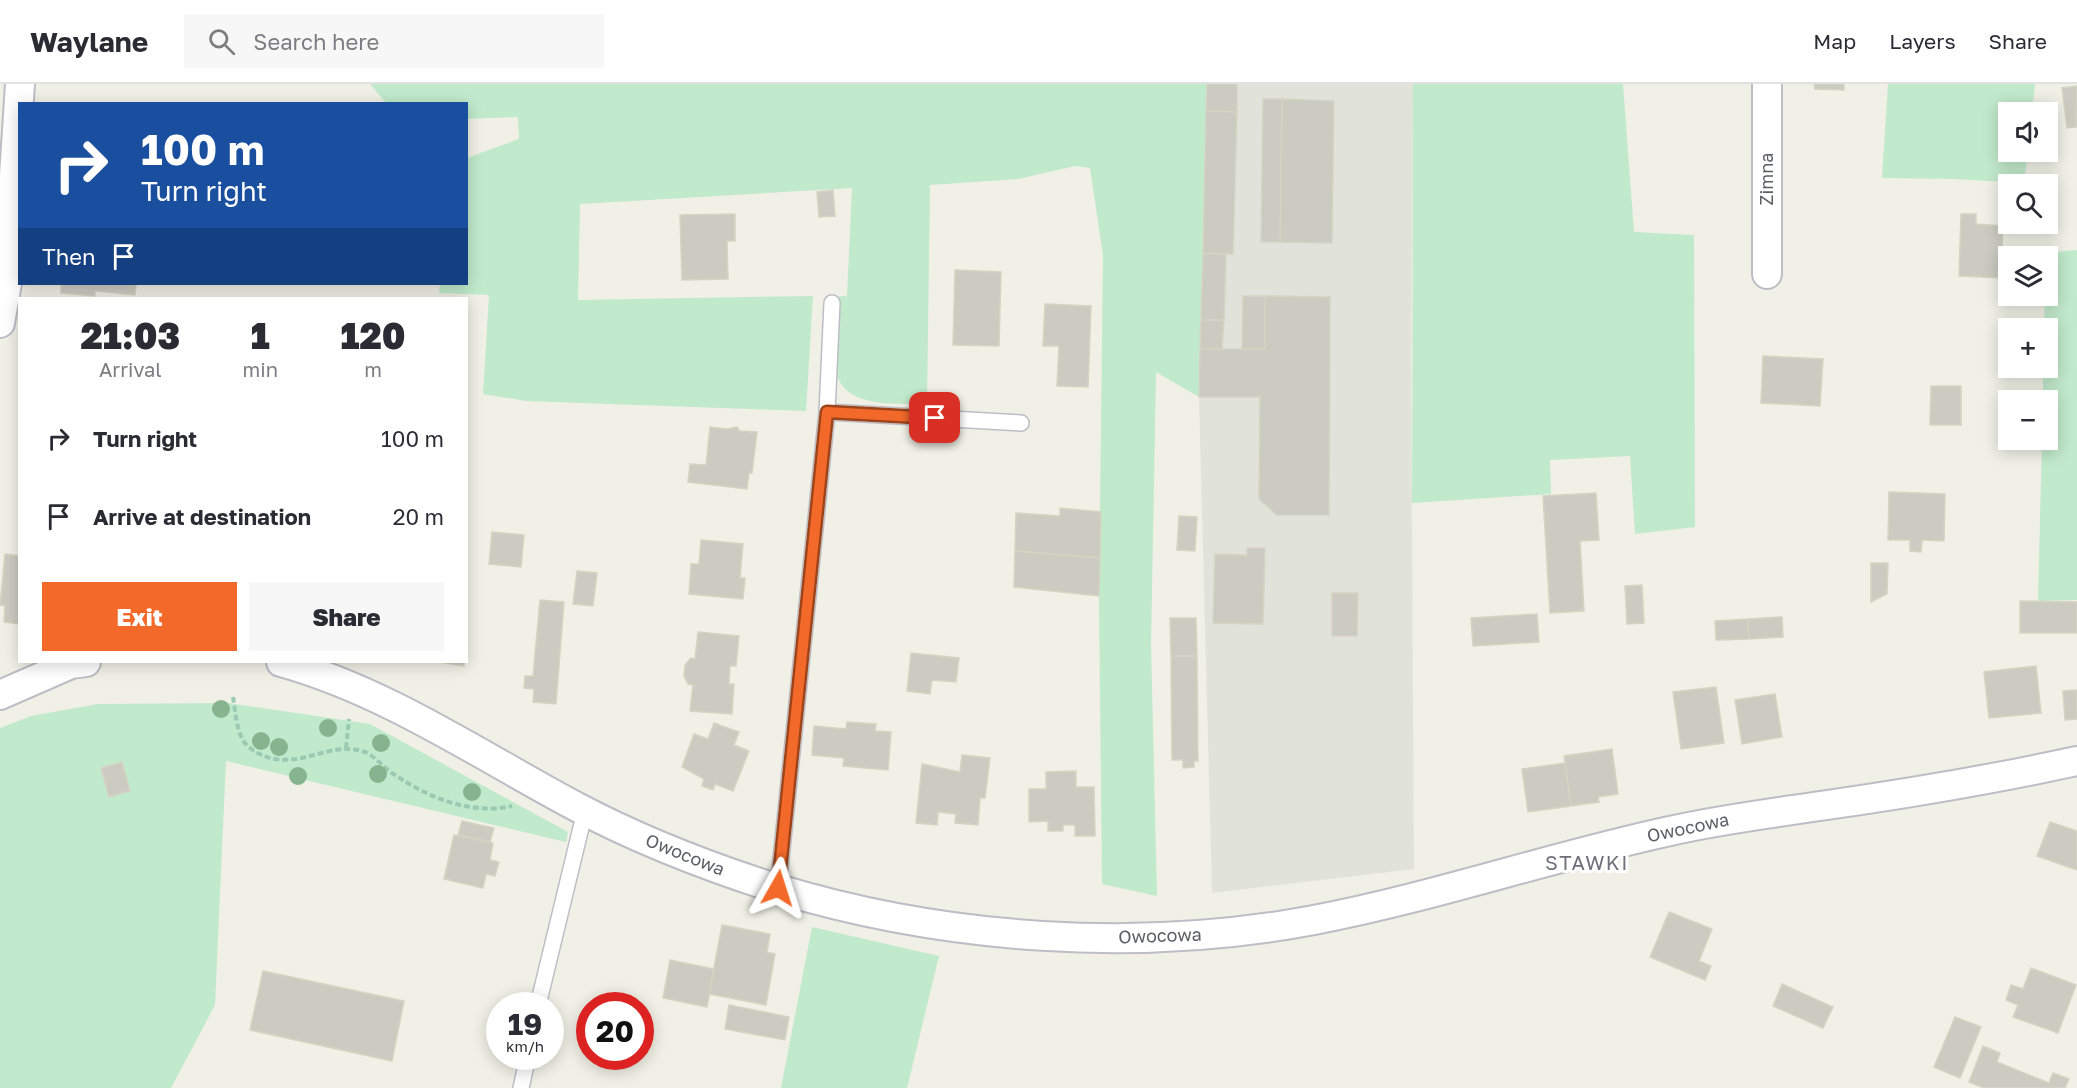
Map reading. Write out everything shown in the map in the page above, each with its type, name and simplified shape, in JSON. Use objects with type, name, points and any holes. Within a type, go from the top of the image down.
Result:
[{"type":"street","points":[[19,102],[20,84]]},
{"type":"street","name":"Zimna","points":[[1767,84],[1767,274]]},
{"type":"street","points":[[0,323],[7,283],[18,115]]},
{"type":"street","points":[[0,695],[71,664],[78,663]]},
{"type":"street","name":"Owocowa","points":[[285,663],[317,672],[366,692],[585,811],[693,861],[848,908],[925,922],[1041,935],[1139,938],[1228,933],[1366,909],[1615,844],[1723,819],[1973,783],[2077,761]]},
{"type":"lane","points":[[778,888],[827,412],[832,303]]},
{"type":"lane","points":[[827,412],[1021,423]]},
{"type":"lane","points":[[541,992],[585,811]]},
{"type":"lane","points":[[521,1088],[525,1070]]},
{"type":"path","points":[[233,697],[242,740],[249,748],[259,753],[287,760],[309,758],[345,748],[364,751],[395,775],[456,806],[488,808],[517,804]]},
{"type":"path","points":[[345,748],[350,716]]},
{"type":"shaded area","points":[[1207,84],[1413,84],[1411,364],[1414,869],[1212,893],[1199,397]]},
{"type":"green space","points":[[370,84],[1207,84],[1199,397],[1156,372],[1151,644],[1157,896],[1102,884],[1099,596],[1103,255],[1090,168],[1075,166],[1018,179],[930,185],[927,403],[889,404],[863,399],[851,394],[837,375],[839,296],[847,296],[852,188],[580,204],[578,300],[813,296],[806,411],[526,401],[483,394],[489,295],[439,293],[440,285],[468,285],[468,158],[519,139],[518,117],[468,119],[468,102],[385,102]]},
{"type":"green space","points":[[1413,84],[1623,84],[1634,232],[1694,235],[1695,527],[1635,534],[1630,456],[1550,460],[1551,494],[1412,503]]},
{"type":"green space","points":[[1888,84],[2035,84],[2033,102],[1998,102],[1998,162],[2027,162],[2025,174],[1998,174],[1998,182],[1882,178]]},
{"type":"green space","points":[[2077,250],[2077,600],[2038,601],[2042,450],[2058,450],[2058,390],[2043,390],[2043,378],[2058,378],[2058,318],[2044,318],[2045,306],[2058,306],[2058,252]]},
{"type":"green space","points":[[228,703],[370,724],[568,832],[566,842],[226,761],[215,1005],[171,1088],[0,1088],[0,728],[31,716],[98,704]]},
{"type":"green space","points":[[812,927],[939,956],[907,1088],[781,1088]]},
{"type":"building","points":[[1207,84],[1237,84],[1237,112],[1206,111]]},
{"type":"building","points":[[1814,84],[1844,84],[1844,90],[1815,89]]},
{"type":"building","points":[[2077,86],[2077,127],[2067,128],[2062,88]]},
{"type":"building","points":[[1263,99],[1282,99],[1280,242],[1261,242]]},
{"type":"building","points":[[1282,99],[1334,101],[1332,243],[1280,242]]},
{"type":"building","points":[[1206,111],[1237,112],[1233,254],[1203,253]]},
{"type":"building","points":[[833,190],[835,216],[819,217],[817,192]]},
{"type":"building","points":[[735,214],[735,241],[727,241],[728,279],[682,280],[680,215]]},
{"type":"building","points":[[1961,214],[1976,214],[1976,224],[1998,226],[1998,234],[2003,234],[2002,246],[1998,246],[1998,278],[1959,276]]},
{"type":"building","points":[[1203,253],[1226,254],[1224,320],[1201,320]]},
{"type":"building","points":[[955,270],[1001,272],[999,346],[953,345]]},
{"type":"building","points":[[61,285],[136,285],[135,295],[95,291],[95,296],[61,293]]},
{"type":"building","points":[[1243,296],[1265,296],[1265,349],[1242,349]]},
{"type":"building","points":[[1265,296],[1330,297],[1329,515],[1277,515],[1259,499],[1260,397],[1199,397],[1200,349],[1265,349]]},
{"type":"building","points":[[1045,304],[1091,306],[1088,387],[1057,386],[1059,346],[1043,346]]},
{"type":"building","points":[[1201,320],[1224,320],[1222,349],[1200,349]]},
{"type":"building","points":[[1763,356],[1823,359],[1820,406],[1761,403]]},
{"type":"building","points":[[1931,386],[1961,386],[1961,425],[1930,425]]},
{"type":"building","points":[[710,427],[727,429],[737,427],[740,431],[757,432],[752,473],[749,473],[747,489],[688,482],[690,464],[706,465]]},
{"type":"building","points":[[1889,492],[1945,494],[1944,541],[1922,540],[1921,552],[1910,551],[1910,540],[1888,540]]},
{"type":"building","points":[[1596,493],[1599,540],[1580,541],[1584,611],[1550,613],[1543,496]]},
{"type":"building","points":[[1060,508],[1101,512],[1100,558],[1015,551],[1016,513],[1060,516]]},
{"type":"building","points":[[1179,516],[1197,517],[1195,551],[1177,550]]},
{"type":"building","points":[[492,532],[524,535],[521,567],[489,564]]},
{"type":"building","points":[[701,540],[743,544],[740,578],[745,578],[743,599],[689,594],[691,564],[699,564]]},
{"type":"building","points":[[1247,548],[1265,548],[1263,624],[1213,623],[1215,554],[1247,555]]},
{"type":"building","points":[[1015,551],[1100,558],[1099,596],[1014,587]]},
{"type":"building","points":[[5,554],[18,556],[18,624],[4,622],[5,606],[0,605]]},
{"type":"building","points":[[1871,563],[1888,563],[1887,594],[1871,602]]},
{"type":"building","points":[[577,571],[597,573],[593,606],[573,604]]},
{"type":"building","points":[[1642,585],[1644,623],[1627,624],[1625,586]]},
{"type":"building","points":[[1332,593],[1358,593],[1357,636],[1332,636]]},
{"type":"building","points":[[540,600],[564,602],[556,704],[533,702],[534,689],[524,688],[525,676],[533,676]]},
{"type":"building","points":[[2020,601],[2077,602],[2077,633],[2020,633]]},
{"type":"building","points":[[1537,614],[1539,642],[1473,646],[1471,618]]},
{"type":"building","points":[[1782,617],[1783,637],[1749,639],[1748,619]]},
{"type":"building","points":[[1170,618],[1196,618],[1197,656],[1171,656]]},
{"type":"building","points":[[1748,619],[1749,639],[1716,640],[1715,621]]},
{"type":"building","points":[[698,632],[739,636],[736,666],[730,666],[729,684],[734,684],[732,714],[690,711],[693,685],[688,684],[684,676],[685,665],[691,658],[695,659]]},
{"type":"building","points":[[911,653],[959,658],[956,682],[932,680],[930,694],[907,691]]},
{"type":"building","points":[[1171,656],[1197,656],[1198,761],[1194,761],[1194,767],[1183,768],[1183,760],[1172,760]]},
{"type":"building","points":[[446,663],[464,663],[464,666]]},
{"type":"building","points":[[2036,666],[2041,713],[1989,718],[1984,672]]},
{"type":"building","points":[[1716,687],[1724,743],[1681,749],[1673,692]]},
{"type":"building","points":[[2077,690],[2077,719],[2065,720],[2063,691]]},
{"type":"building","points":[[1775,694],[1782,737],[1742,744],[1735,700]]},
{"type":"building","points":[[847,722],[876,724],[875,731],[891,732],[888,770],[843,766],[844,758],[812,755],[814,726],[846,729]]},
{"type":"building","points":[[714,723],[739,732],[734,745],[749,751],[733,791],[715,784],[713,790],[702,786],[704,779],[682,767],[694,734],[708,739]]},
{"type":"building","points":[[1612,749],[1618,794],[1598,797],[1599,802],[1571,806],[1564,756]]},
{"type":"building","points":[[962,755],[990,758],[985,798],[980,798],[978,825],[955,823],[956,814],[938,812],[937,825],[916,823],[922,764],[960,772]]},
{"type":"building","points":[[122,762],[130,791],[109,797],[101,768]]},
{"type":"building","points":[[1565,763],[1571,806],[1528,812],[1522,769]]},
{"type":"building","points":[[1076,771],[1076,787],[1094,787],[1095,836],[1075,836],[1075,825],[1063,825],[1063,831],[1048,831],[1048,821],[1029,822],[1029,789],[1046,789],[1046,772]]},
{"type":"building","points":[[462,821],[494,828],[490,842],[458,835]]},
{"type":"building","points":[[2050,822],[2077,831],[2077,870],[2037,856]]},
{"type":"building","points":[[454,835],[493,843],[490,860],[499,862],[495,876],[486,874],[483,888],[444,879]]},
{"type":"building","points":[[1669,912],[1712,929],[1699,961],[1711,966],[1705,980],[1650,957]]},
{"type":"building","points":[[722,925],[770,934],[767,952],[775,954],[766,1005],[709,994]]},
{"type":"building","points":[[670,960],[714,969],[707,1007],[663,998]]},
{"type":"building","points":[[2031,968],[2076,985],[2058,1033],[2013,1017],[2018,1005],[2006,1000],[2011,985],[2023,989]]},
{"type":"building","points":[[263,971],[404,1001],[392,1061],[250,1030]]},
{"type":"building","points":[[1782,984],[1833,1007],[1823,1028],[1773,1006]]},
{"type":"building","points":[[729,1005],[789,1017],[785,1040],[725,1029]]},
{"type":"building","points":[[1955,1017],[1981,1027],[1960,1078],[1934,1067]]},
{"type":"building","points":[[1983,1046],[2000,1053],[1997,1062],[2049,1083],[2053,1073],[2069,1079],[2065,1088],[1984,1088],[1969,1082]]},
{"type":"district","name":"STAWKI","points":[[1587,863]]},
{"type":"route","points":[[778,888],[827,412],[935,418]]}]
